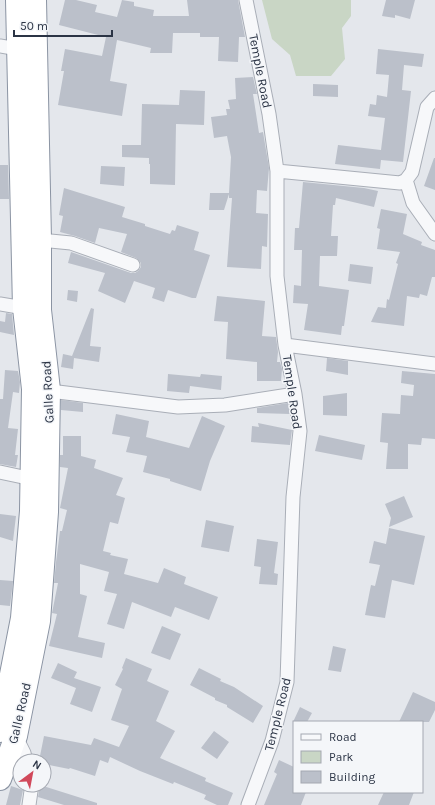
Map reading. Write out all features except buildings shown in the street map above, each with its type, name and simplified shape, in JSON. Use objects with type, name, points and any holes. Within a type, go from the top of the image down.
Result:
[{"type":"highway","name":"Galle Road","points":[[0,779],[11,690],[39,621],[47,512],[39,481],[41,390],[32,309],[9,48],[17,0]]},
{"type":"highway","name":"Galle Road","points":[[32,309],[40,240],[35,0]]},
{"type":"street","name":"Temple Road","points":[[246,0],[250,11],[269,114],[277,170],[277,276],[286,345],[300,431],[293,497],[287,682],[272,741],[248,805]]},
{"type":"street","points":[[277,170],[400,183],[406,180],[412,172],[426,107],[435,98]]},
{"type":"street","points":[[406,180],[412,203],[435,234]]},
{"type":"street","points":[[40,240],[72,243],[133,265]]},
{"type":"street","points":[[0,304],[32,309]]},
{"type":"street","points":[[286,345],[435,364]]},
{"type":"street","points":[[41,390],[178,407],[225,405],[295,394]]},
{"type":"street","points":[[0,472],[39,481]]},
{"type":"street","points":[[5,733],[24,753]]},
{"type":"street","points":[[29,805],[31,793]]},
{"type":"green space","points":[[262,0],[351,0],[351,16],[342,28],[345,59],[331,76],[296,76],[290,55],[272,39]]}]
